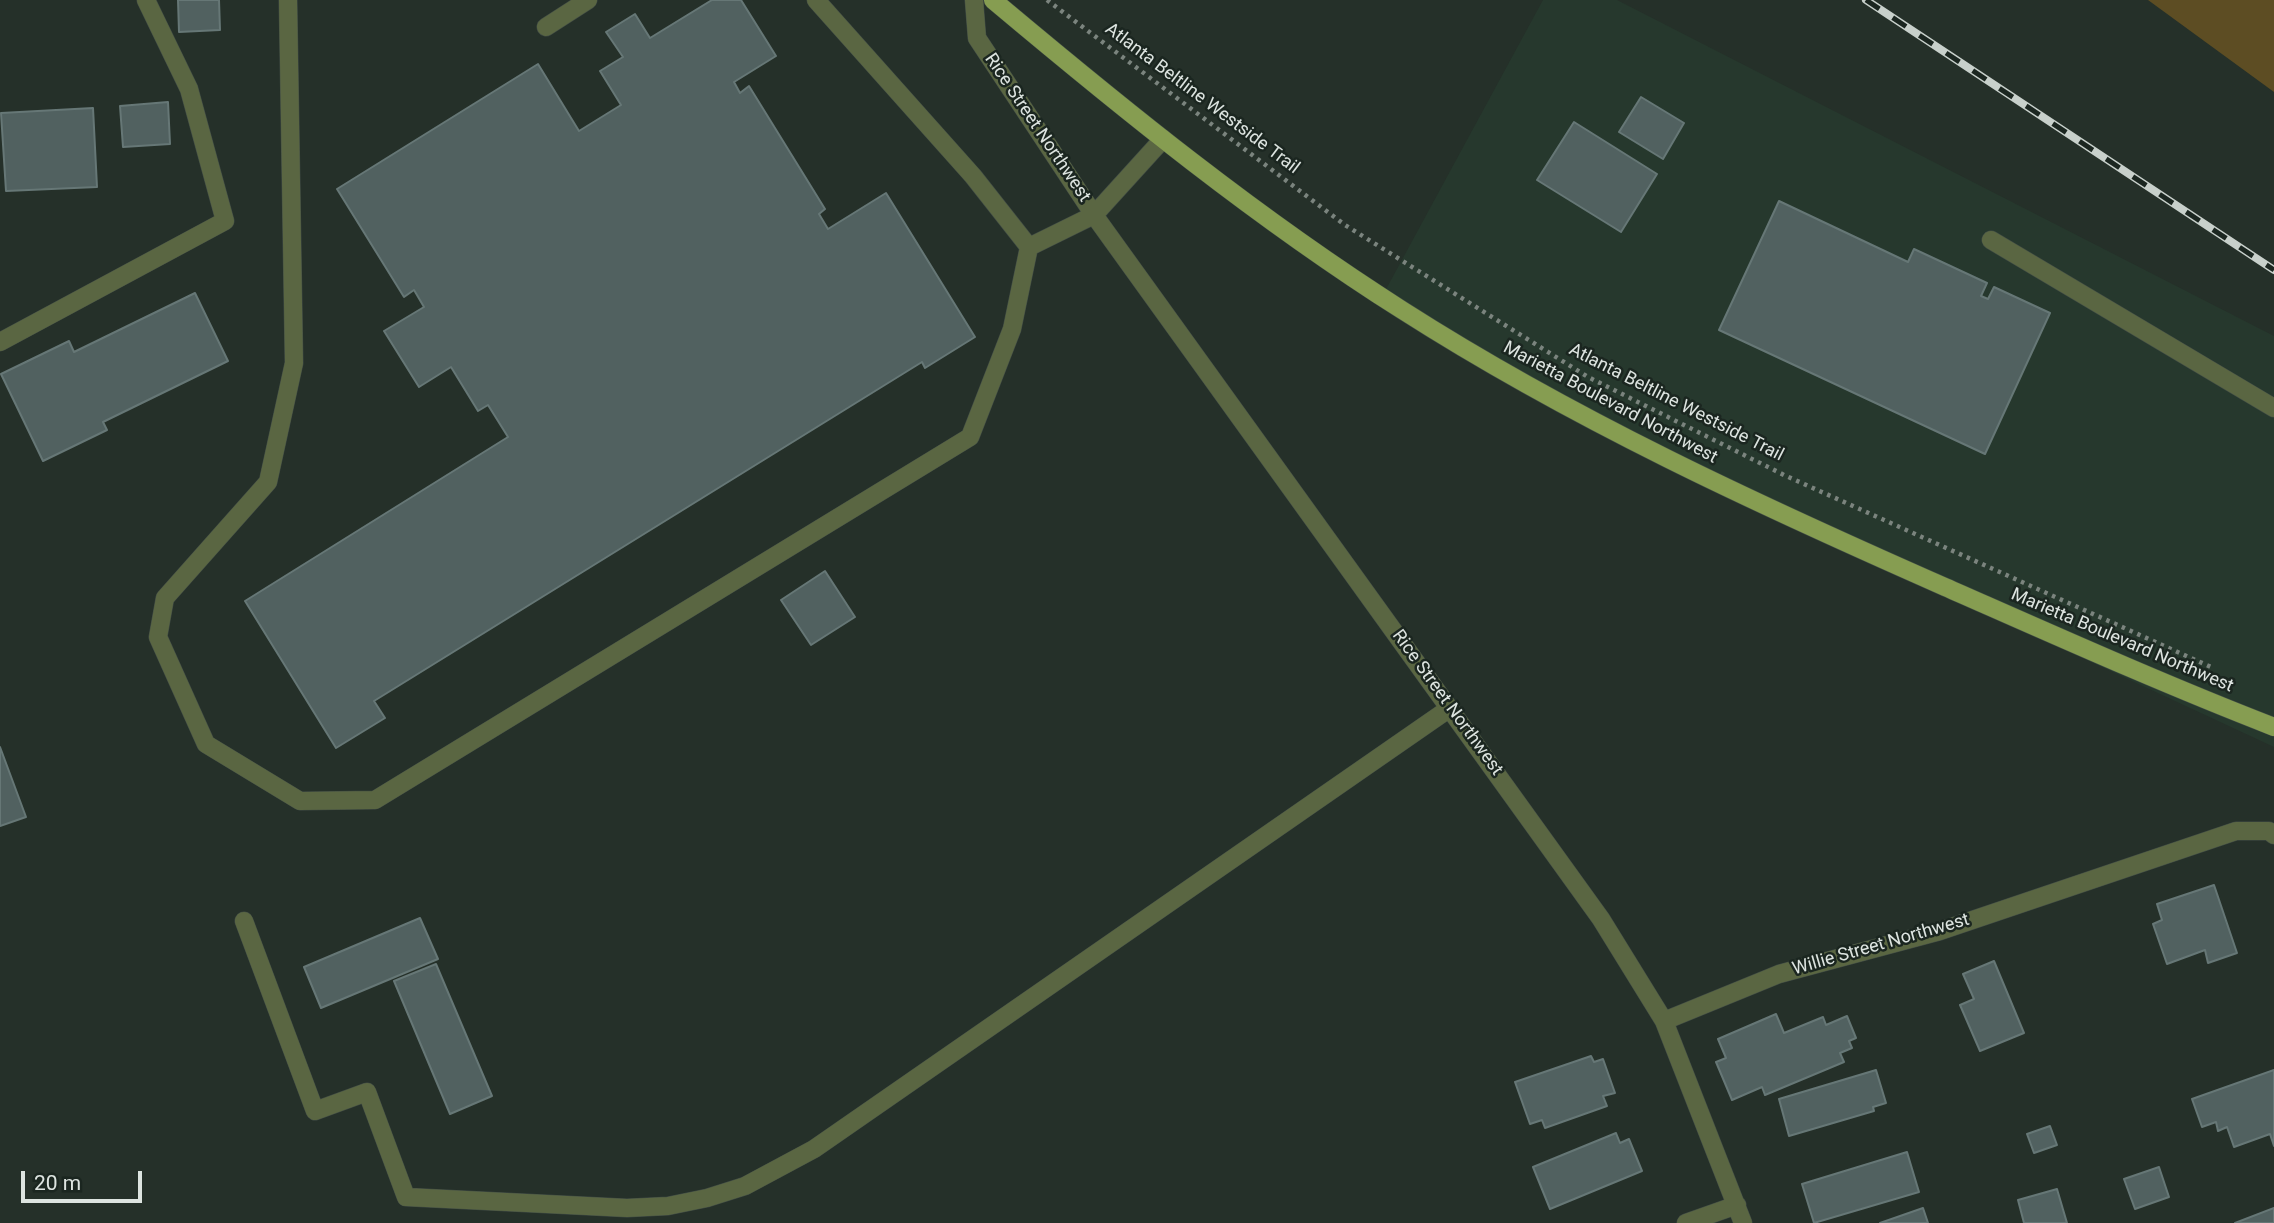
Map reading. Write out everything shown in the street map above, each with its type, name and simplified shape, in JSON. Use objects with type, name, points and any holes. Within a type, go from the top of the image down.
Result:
[{"type":"main road","name":"Marietta Boulevard Northwest","points":[[993,0],[1230,192],[1401,309],[1535,390],[1767,509],[2185,693],[2274,727]]},
{"type":"street","points":[[0,342],[226,221],[189,89],[146,0]]},
{"type":"street","points":[[288,0],[294,363],[268,482],[165,597],[158,637],[206,744],[300,801],[374,800],[970,437],[1012,329],[1029,247],[973,176],[816,0]]},
{"type":"street","points":[[546,27],[588,0]]},
{"type":"street","name":"Rice Street Northwest","points":[[974,0],[977,38],[1094,215],[1601,919],[1664,1021],[1743,1223]]},
{"type":"street","name":"Rice Street Northwest","points":[[1094,215],[1163,139]]},
{"type":"street","points":[[1029,247],[1094,215]]},
{"type":"street","points":[[1991,240],[2274,408]]},
{"type":"street","points":[[244,921],[315,1111],[367,1092],[407,1197],[627,1208],[668,1206],[707,1198],[756,1181],[814,1149],[1450,708]]},
{"type":"street","name":"Willie Street Northwest","points":[[1664,1021],[1779,974],[1940,931],[2236,831],[2269,831],[2274,835]]},
{"type":"street","points":[[1686,1223],[1737,1205]]},
{"type":"path","name":"Atlanta Beltline Westside Trail","points":[[1047,0],[1345,225],[1588,377],[1784,475],[2224,672]]},
{"type":"shaded area","points":[[1543,0],[1617,0],[2274,336],[2274,747],[1715,487],[1378,304]]},
{"type":"shaded area","points":[[2148,0],[2274,0],[2274,92]]},
{"type":"building","points":[[178,0],[219,0],[220,30],[179,32]]},
{"type":"building","points":[[712,0],[741,0],[776,56],[734,82],[740,93],[749,86],[825,209],[819,214],[828,229],[886,193],[975,337],[925,368],[922,362],[374,701],[385,718],[336,748],[245,601],[508,437],[488,405],[478,411],[451,367],[419,387],[384,331],[424,307],[414,290],[404,297],[337,189],[538,64],[579,131],[621,105],[600,71],[623,57],[606,32],[635,14],[650,38]]},
{"type":"building","points":[[1641,97],[1684,123],[1663,159],[1619,132]]},
{"type":"building","points":[[168,102],[170,144],[123,147],[120,106]]},
{"type":"building","points":[[93,108],[97,187],[6,191],[1,113]]},
{"type":"building","points":[[1574,122],[1657,174],[1621,232],[1537,180]]},
{"type":"building","points":[[1779,201],[1908,262],[1914,249],[1987,283],[1981,296],[1988,299],[1994,287],[2050,313],[1985,454],[1719,330]]},
{"type":"building","points":[[195,293],[228,361],[103,422],[107,430],[43,461],[1,374],[69,341],[74,352]]},
{"type":"building","points":[[825,571],[855,617],[811,645],[781,600]]},
{"type":"building","points":[[0,747],[26,817],[0,826]]},
{"type":"building","points":[[2214,885],[2237,953],[2208,963],[2205,950],[2167,964],[2153,924],[2162,920],[2157,904]]},
{"type":"building","points":[[420,918],[438,959],[321,1008],[304,967]]},
{"type":"building","points":[[1994,961],[2024,1033],[1980,1051],[1960,1005],[1974,999],[1963,974]]},
{"type":"building","points":[[436,964],[492,1096],[450,1114],[394,981]]},
{"type":"building","points":[[1776,1014],[1784,1033],[1823,1017],[1826,1025],[1847,1016],[1856,1038],[1849,1041],[1852,1048],[1840,1053],[1844,1062],[1765,1095],[1762,1087],[1732,1100],[1716,1062],[1726,1058],[1718,1039]]},
{"type":"building","points":[[1591,1056],[1594,1062],[1603,1059],[1615,1093],[1603,1096],[1607,1106],[1545,1128],[1542,1120],[1530,1124],[1515,1082]]},
{"type":"building","points":[[1876,1070],[1886,1103],[1873,1107],[1874,1111],[1789,1136],[1779,1099]]},
{"type":"building","points":[[2274,1070],[2274,1146],[2270,1134],[2234,1147],[2227,1127],[2218,1131],[2216,1122],[2202,1127],[2192,1099]]},
{"type":"building","points":[[2050,1126],[2057,1145],[2034,1153],[2027,1134]]},
{"type":"building","points":[[1616,1133],[1620,1143],[1629,1139],[1642,1171],[1550,1209],[1533,1167]]},
{"type":"building","points":[[1907,1152],[1919,1192],[1814,1223],[1802,1184]]},
{"type":"building","points":[[2159,1167],[2169,1197],[2135,1209],[2124,1179]]},
{"type":"building","points":[[2057,1189],[2067,1223],[2024,1223],[2018,1200]]},
{"type":"building","points":[[1923,1208],[1928,1223],[1880,1223]]},
{"type":"building","points":[[2274,1208],[2274,1223],[2235,1223]]},
{"type":"railway","points":[[1866,0],[2274,270]]}]
